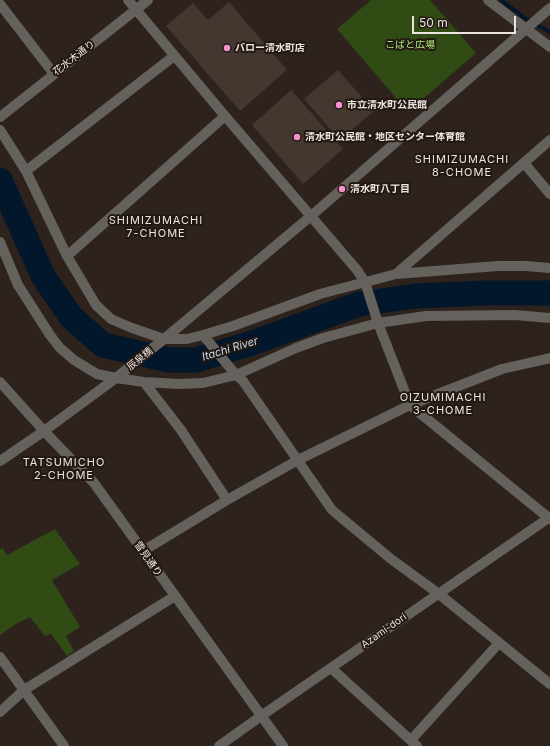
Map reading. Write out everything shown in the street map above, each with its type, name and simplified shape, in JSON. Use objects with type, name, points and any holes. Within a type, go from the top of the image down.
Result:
[{"type":"street","points":[[128,0],[357,270],[366,286],[378,323],[410,405],[550,518]]},
{"type":"street","name":"花水木通り","points":[[0,117],[148,0]]},
{"type":"street","points":[[488,0],[550,46]]},
{"type":"street","points":[[0,4],[54,74]]},
{"type":"street","name":"辰泉橋","points":[[0,461],[44,431],[116,378],[164,339],[311,216],[550,8]]},
{"type":"street","points":[[26,170],[174,56]]},
{"type":"street","points":[[68,256],[225,116]]},
{"type":"street","points":[[0,130],[26,170],[68,256],[96,305],[112,319],[132,328],[164,339],[204,337],[320,294],[366,286],[396,274],[498,266],[550,268]]},
{"type":"street","points":[[396,274],[550,140]]},
{"type":"street","points":[[524,163],[550,194]]},
{"type":"street","points":[[0,242],[18,285],[50,336],[60,348],[74,360],[97,374],[144,382],[179,384],[203,383],[236,375],[316,341],[378,323],[426,316],[516,316],[550,318]]},
{"type":"street","points":[[204,337],[236,375],[243,381],[332,510],[391,559],[439,594],[550,684]]},
{"type":"street","points":[[143,551],[227,500],[298,460],[410,405],[502,369],[550,358]]},
{"type":"street","name":"雪見通り","points":[[0,382],[94,483],[283,746]]},
{"type":"street","points":[[144,382],[181,430],[227,500]]},
{"type":"street","name":"Azami-dori","points":[[219,746],[550,518]]},
{"type":"street","points":[[0,712],[24,690],[174,596]]},
{"type":"street","points":[[331,668],[414,743],[499,643]]},
{"type":"street","points":[[0,658],[64,746]]},
{"type":"green space","name":"こばと広場","points":[[371,0],[430,0],[476,53],[408,112],[337,29]]},
{"type":"green space","points":[[55,529],[80,564],[52,580],[80,627],[66,636],[74,651],[67,656],[51,634],[45,636],[30,617],[16,624],[0,635],[0,549],[3,548],[7,555]]},
{"type":"building","name":"バロー清水町店","points":[[229,2],[287,70],[240,111],[166,26],[193,3],[208,20]]},
{"type":"building","name":"市立清水町公民館","points":[[338,70],[374,111],[340,140],[304,99]]},
{"type":"building","name":"清水町公民館・地区センター体育館","points":[[291,90],[343,149],[303,184],[252,125]]},
{"type":"waterway","points":[[501,0],[526,19],[550,32]]},
{"type":"waterway","name":"Itachi River","points":[[0,180],[43,276],[71,317],[103,345],[169,360],[196,360],[252,343],[359,304],[415,296],[487,293],[550,293]]},
{"type":"place","name":"バロー清水町店","points":[[227,48]]},
{"type":"place","name":"市立清水町公民館","points":[[339,105]]},
{"type":"place","name":"清水町公民館・地区センター体育館","points":[[297,137]]},
{"type":"place","name":"清水町八丁目","points":[[342,189]]},
{"type":"district","name":"SHIMIZUMACHI 8-CHOME","points":[[462,166]]},
{"type":"district","name":"SHIMIZUMACHI 7-CHOME","points":[[156,227]]},
{"type":"district","name":"OIZUMIMACHI 3-CHOME","points":[[443,404]]},
{"type":"district","name":"TATSUMICHO 2-CHOME","points":[[64,469]]}]
